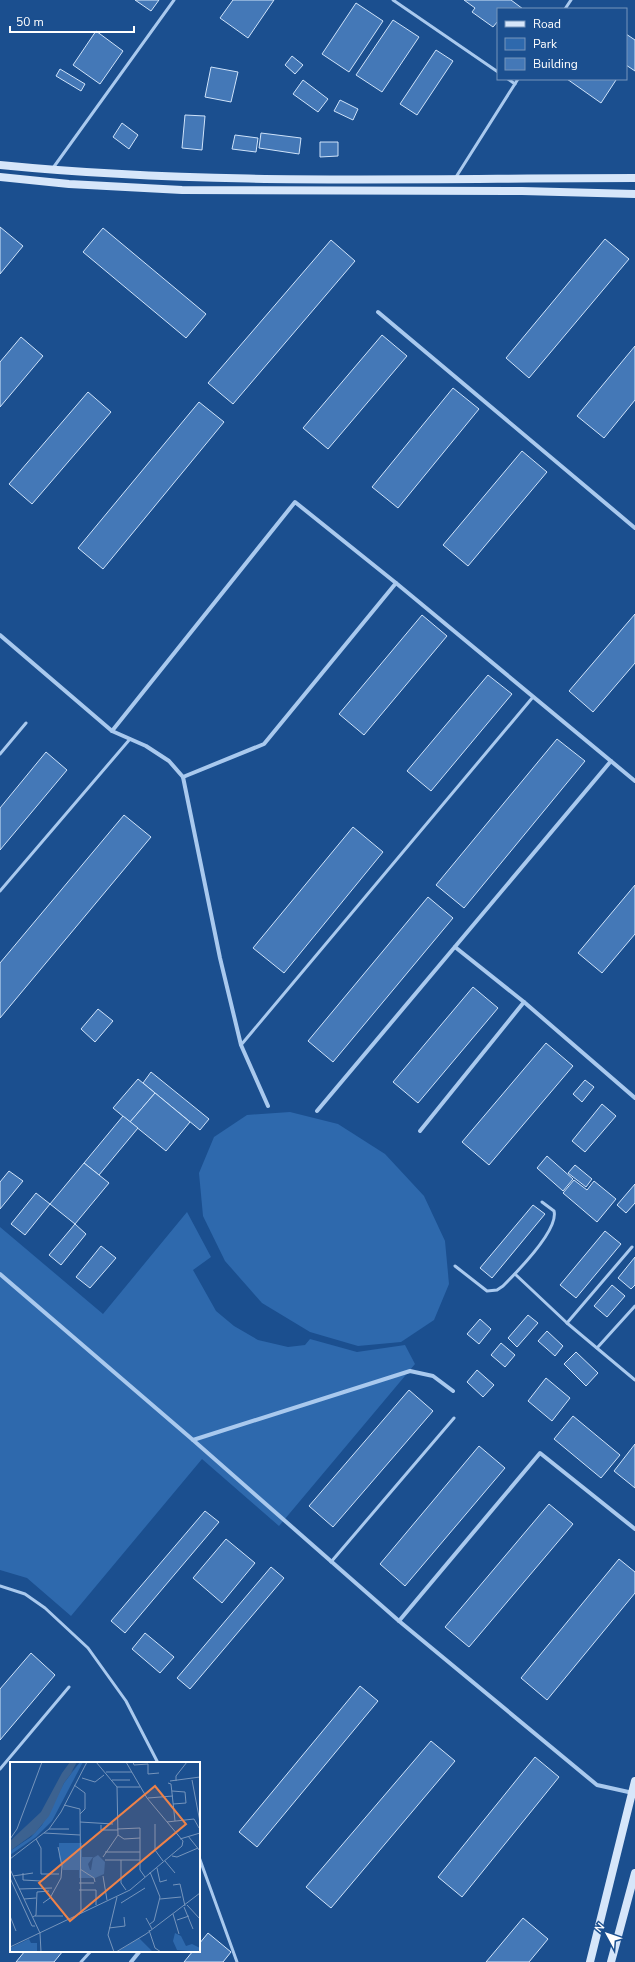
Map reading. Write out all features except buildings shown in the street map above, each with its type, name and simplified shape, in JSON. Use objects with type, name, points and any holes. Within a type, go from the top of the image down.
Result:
[{"type":"main road","points":[[0,165],[52,170],[177,177],[635,178]]},
{"type":"main road","points":[[0,177],[69,184],[182,190],[522,191],[635,194]]},
{"type":"main road","points":[[590,1962],[635,1781]]},
{"type":"main road","points":[[611,1962],[635,1873]]},
{"type":"street","points":[[378,312],[635,528]]},
{"type":"street","points":[[112,731],[295,502],[396,583],[635,781]]},
{"type":"street","points":[[183,777],[264,744],[396,583]]},
{"type":"street","points":[[0,635],[112,731],[146,746],[169,761],[183,777],[220,958],[241,1045],[268,1106]]},
{"type":"street","points":[[317,1111],[611,762]]},
{"type":"street","points":[[455,947],[524,1002],[635,1098]]},
{"type":"street","points":[[420,1131],[524,1002]]},
{"type":"street","points":[[0,1274],[193,1440],[399,1621],[597,1785],[633,1793]]},
{"type":"street","points":[[193,1440],[410,1371],[433,1376],[453,1391]]},
{"type":"street","points":[[399,1621],[540,1453],[635,1530]]},
{"type":"street","points":[[132,1962],[139,1952]]},
{"type":"lane","points":[[52,170],[174,0]]},
{"type":"lane","points":[[393,0],[497,71]]},
{"type":"lane","points":[[566,8],[572,0]]},
{"type":"lane","points":[[509,80],[515,84]]},
{"type":"lane","points":[[455,178],[517,80]]},
{"type":"lane","points":[[241,1045],[533,697]]},
{"type":"lane","points":[[0,754],[26,723]]},
{"type":"lane","points":[[0,890],[130,739]]},
{"type":"lane","points":[[455,1266],[487,1291],[497,1290],[515,1274],[538,1246],[555,1219],[554,1212],[542,1202]]},
{"type":"lane","points":[[566,1322],[632,1247]]},
{"type":"lane","points":[[515,1274],[566,1322],[635,1380]]},
{"type":"lane","points":[[597,1348],[635,1306]]},
{"type":"lane","points":[[331,1562],[454,1418]]},
{"type":"lane","points":[[0,1586],[24,1594],[45,1608],[88,1648],[126,1701],[157,1762]]},
{"type":"lane","points":[[0,1769],[69,1688]]},
{"type":"lane","points":[[200,1860],[237,1962]]},
{"type":"lane","points":[[82,1962],[90,1952]]},
{"type":"green space","points":[[290,1112],[338,1124],[385,1154],[424,1196],[445,1241],[449,1284],[434,1320],[401,1342],[358,1346],[310,1332],[262,1303],[225,1261],[203,1216],[199,1173],[214,1137],[247,1115]]},
{"type":"green space","points":[[187,1212],[211,1257],[193,1270],[216,1311],[234,1326],[258,1340],[288,1347],[305,1345],[310,1339],[357,1352],[405,1345],[415,1364],[279,1526],[202,1459],[71,1616],[27,1578],[0,1570],[0,1227],[103,1314]]}]
